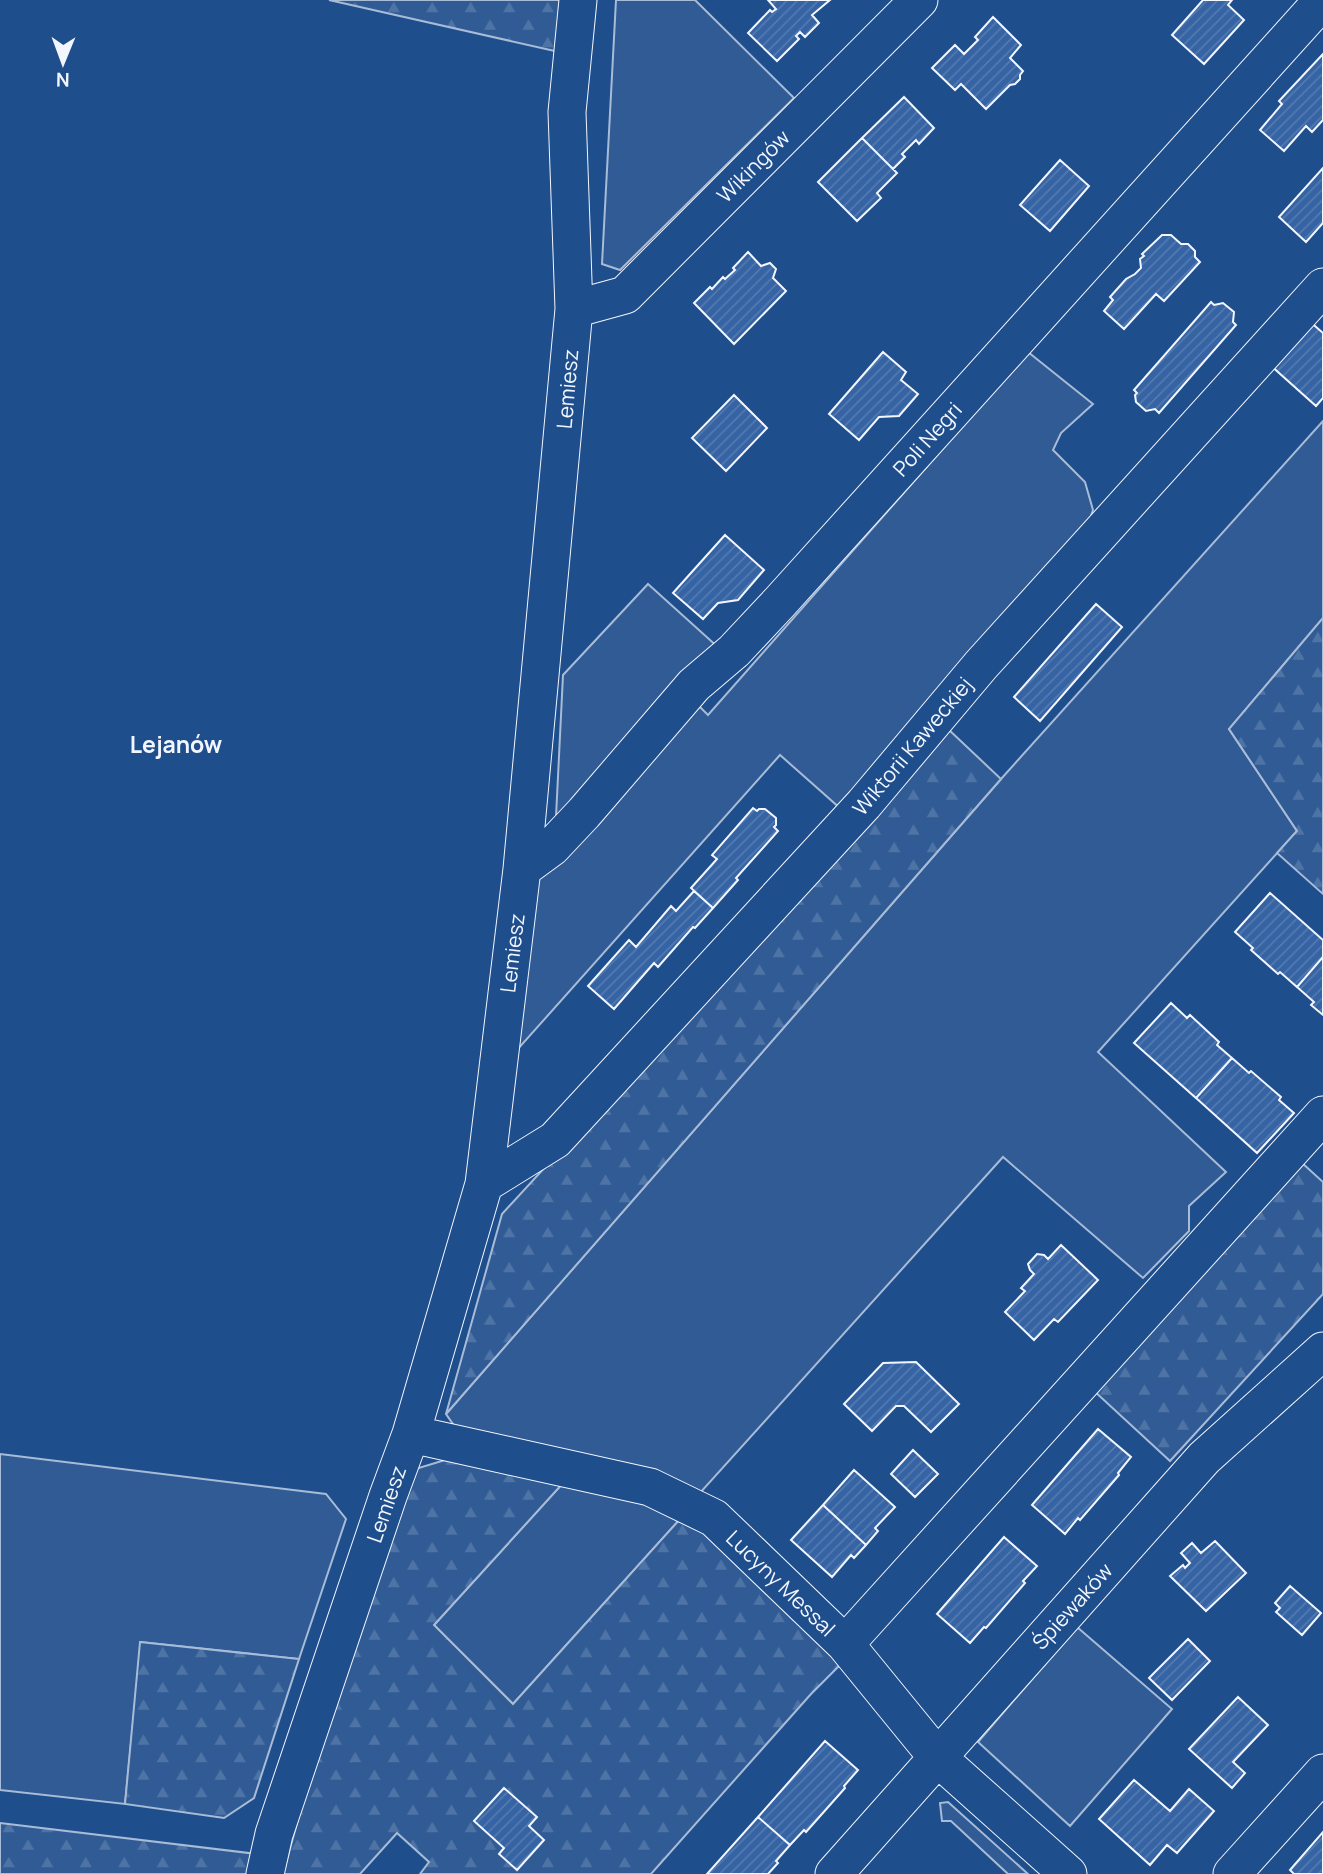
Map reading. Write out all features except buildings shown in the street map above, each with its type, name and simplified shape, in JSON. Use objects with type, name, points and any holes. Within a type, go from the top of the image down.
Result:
[{"type":"street","name":"Lemiesz","points":[[265,1874],[274,1834],[411,1434],[484,1184],[522,869],[574,309],[567,111],[578,0]]},
{"type":"street","name":"Wikingów","points":[[574,309],[625,295],[919,0]]},
{"type":"street","name":"Poli Negri","points":[[522,869],[552,847],[695,685],[734,652],[1323,0]]},
{"type":"street","name":"Wiktorii Kaweckiej","points":[[484,1184],[555,1140],[864,804],[981,665],[1323,288]]},
{"type":"street","points":[[845,1644],[1323,1115]]},
{"type":"street","name":"Śpiewaków","points":[[834,1874],[1204,1458],[1323,1351]]},
{"type":"street","name":"Lucyny Messal","points":[[411,1434],[650,1488],[714,1518],[845,1644],[938,1758],[1068,1874]]},
{"type":"street","points":[[1232,1874],[1323,1773]]},
{"type":"shaded area","points":[[616,0],[695,0],[794,98],[620,270],[602,264]]},
{"type":"shaded area","points":[[1028,352],[1093,404],[1061,433],[1053,450],[1085,482],[1093,510],[1086,530],[841,809],[780,755],[509,1059],[531,881],[687,708],[700,707],[708,715]]},
{"type":"shaded area","points":[[1323,421],[1323,618],[1229,729],[1297,831],[1098,1052],[1226,1172],[1189,1206],[1189,1231],[1143,1278],[1003,1157],[700,1493],[460,1434],[446,1414],[1001,779]]},
{"type":"shaded area","points":[[648,584],[720,649],[556,817],[563,675]]},
{"type":"shaded area","points":[[0,1454],[326,1494],[346,1519],[299,1659],[141,1642],[125,1804],[0,1790]]},
{"type":"shaded area","points":[[564,1482],[632,1500],[681,1518],[513,1704],[434,1625]]},
{"type":"shaded area","points":[[1077,1627],[1172,1709],[1070,1826],[978,1742]]},
{"type":"shaded area","points":[[948,1802],[1028,1874],[1008,1874],[951,1821],[942,1821],[940,1803]]},
{"type":"green space","points":[[329,0],[570,0],[568,54]]},
{"type":"green space","points":[[1323,618],[1323,894],[1277,853],[1297,831],[1229,729]]},
{"type":"green space","points":[[948,729],[1001,779],[446,1414],[502,1214]]},
{"type":"green space","points":[[1301,1162],[1323,1182],[1323,1294],[1170,1461],[1093,1390]]},
{"type":"green space","points":[[445,1460],[564,1482],[434,1625],[513,1704],[681,1518],[712,1532],[844,1661],[811,1694],[651,1874],[420,1874],[429,1862],[397,1833],[360,1874],[283,1874],[317,1751],[412,1470]]},
{"type":"green space","points":[[140,1642],[299,1659],[254,1798],[224,1818],[125,1804]]},
{"type":"green space","points":[[0,1823],[257,1854],[252,1874],[0,1874]]},
{"type":"district","name":"Lejanów","points":[[176,744]]}]
